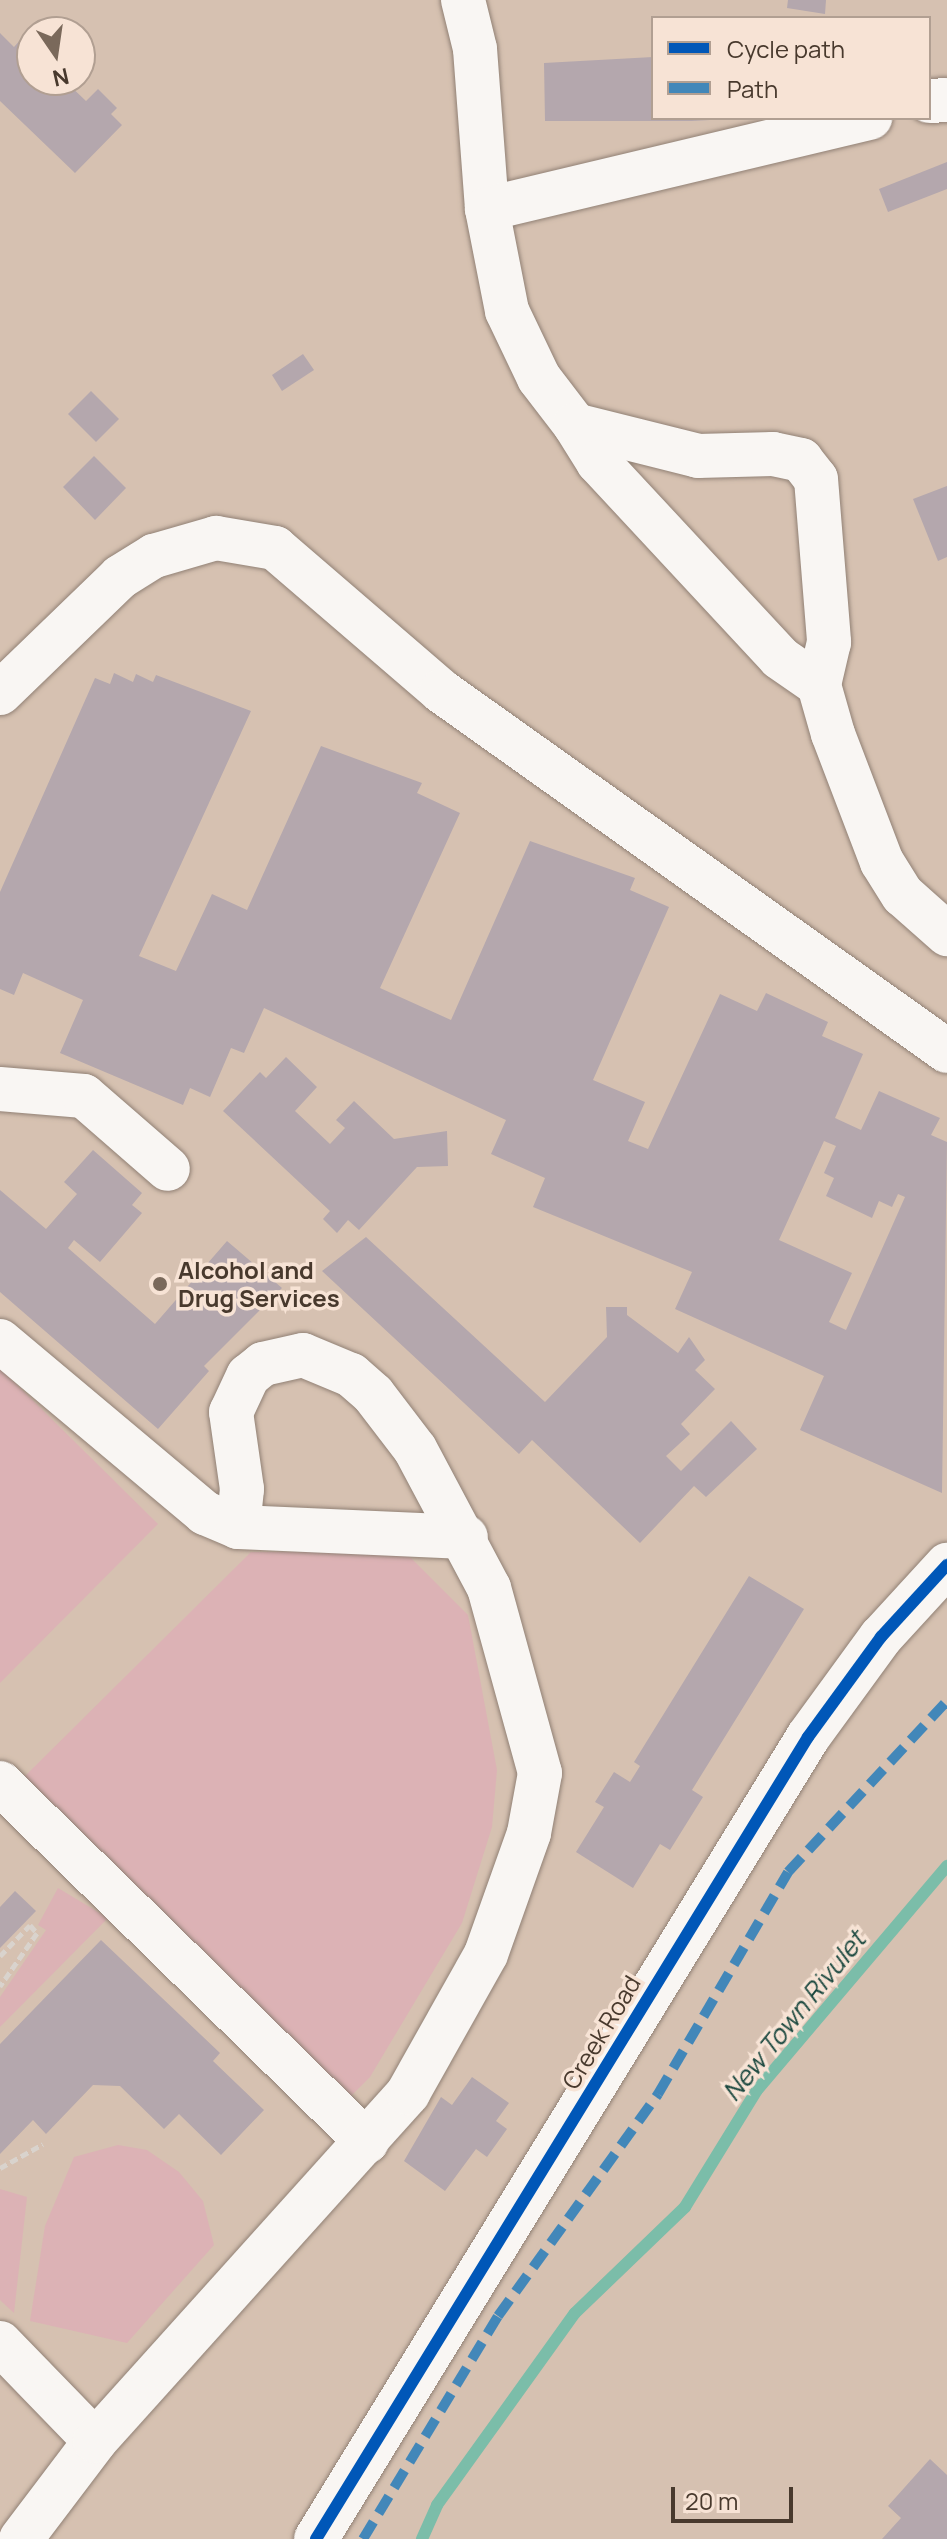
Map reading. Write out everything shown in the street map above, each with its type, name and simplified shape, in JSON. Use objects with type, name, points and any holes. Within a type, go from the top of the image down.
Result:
[{"type":"street","points":[[463,0],[475,49],[487,209],[507,311],[547,392],[575,425],[598,462],[780,658],[819,685]]},
{"type":"street","points":[[487,209],[862,120]]},
{"type":"street","points":[[575,425],[698,456],[801,460],[821,499],[829,642],[819,685],[882,862],[903,895],[947,934]]},
{"type":"street","points":[[0,693],[120,577],[154,556],[216,538],[275,548],[441,691],[947,1051]]},
{"type":"street","points":[[0,1089],[84,1096],[168,1169]]},
{"type":"street","points":[[0,1341],[174,1492],[238,1527],[466,1537]]},
{"type":"street","points":[[21,2539],[95,2441],[367,2142],[436,2049],[486,1954],[529,1833],[540,1773],[489,1588],[466,1537],[393,1417],[351,1375],[303,1355],[263,1364],[236,1393],[231,1435],[242,1489],[238,1527]]},
{"type":"street","name":"Creek Road","points":[[316,2539],[808,1737],[881,1637],[947,1565]]},
{"type":"street","points":[[0,1783],[367,2142]]},
{"type":"street","points":[[0,2343],[95,2441]]},
{"type":"path","points":[[0,1956],[30,1925],[37,1933],[0,1986]]},
{"type":"path","points":[[0,2168],[43,2144]]},
{"type":"shaded area","points":[[0,1368],[158,1524],[0,1683]]},
{"type":"shaded area","points":[[404,1551],[468,1615],[497,1770],[492,1827],[462,1923],[370,2077],[350,2097],[23,1778],[251,1552]]},
{"type":"shaded area","points":[[58,1888],[108,1918],[0,2027],[0,1997],[46,1930],[38,1925]]},
{"type":"shaded area","points":[[118,2145],[147,2150],[179,2172],[203,2201],[214,2245],[127,2343],[30,2321],[45,2226],[74,2157]]},
{"type":"shaded area","points":[[0,2189],[27,2197],[14,2313],[0,2300]]},
{"type":"building","points":[[788,0],[826,0],[825,14],[787,8]]},
{"type":"building","points":[[0,33],[14,47],[16,45],[16,96],[81,96],[86,101],[96,96],[98,89],[117,108],[111,114],[122,125],[75,173],[0,101]]},
{"type":"building","points":[[651,57],[651,120],[710,121],[545,121],[544,63]]},
{"type":"building","points":[[947,162],[947,189],[888,212],[879,189]]},
{"type":"building","points":[[303,354],[314,370],[282,391],[272,375]]},
{"type":"building","points":[[91,391],[119,419],[96,442],[68,414]]},
{"type":"building","points":[[94,456],[126,488],[95,520],[63,487]]},
{"type":"building","points":[[947,486],[947,557],[938,561],[913,499]]},
{"type":"building","points":[[114,673],[133,682],[136,674],[153,682],[156,675],[251,711],[139,956],[176,971],[212,894],[247,910],[321,746],[422,783],[417,793],[460,813],[380,988],[451,1020],[530,841],[635,878],[630,890],[669,907],[593,1080],[645,1102],[628,1141],[648,1149],[720,994],[757,1011],[766,993],[828,1022],[822,1036],[863,1054],[835,1118],[861,1130],[879,1091],[940,1118],[931,1135],[947,1142],[942,1493],[800,1430],[824,1376],[675,1309],[692,1272],[533,1207],[545,1178],[491,1154],[506,1120],[264,1008],[244,1053],[231,1048],[210,1097],[190,1088],[183,1105],[60,1053],[83,1000],[23,973],[14,995],[0,989],[0,892],[95,678],[110,684]],"holes":[[[824,1141],[836,1146],[824,1173],[834,1178],[826,1196],[872,1218],[879,1201],[892,1207],[898,1194],[905,1197],[846,1330],[829,1322],[852,1273],[779,1240]]]},
{"type":"building","points":[[286,1057],[317,1087],[295,1111],[330,1144],[345,1128],[336,1120],[354,1101],[394,1139],[447,1131],[448,1166],[417,1167],[359,1230],[348,1220],[337,1233],[323,1219],[330,1211],[223,1111],[260,1072],[266,1078]]},
{"type":"building","points":[[93,1150],[142,1193],[132,1205],[142,1213],[100,1262],[74,1240],[68,1248],[155,1324],[227,1241],[282,1288],[204,1366],[209,1371],[158,1429],[0,1292],[0,1190],[46,1229],[77,1194],[64,1182]]},
{"type":"building","points":[[366,1237],[545,1402],[607,1337],[606,1307],[627,1307],[627,1315],[678,1353],[689,1337],[705,1360],[695,1370],[715,1389],[681,1424],[690,1434],[666,1456],[681,1471],[731,1421],[757,1449],[706,1497],[694,1486],[640,1543],[532,1440],[519,1454],[322,1271]]},
{"type":"building","points":[[749,1576],[804,1609],[692,1790],[703,1797],[670,1850],[660,1844],[633,1888],[576,1852],[604,1807],[595,1802],[614,1772],[630,1782],[640,1766],[634,1762]]},
{"type":"building","points":[[15,1891],[36,1911],[0,1948],[0,1907]]},
{"type":"building","points":[[101,1940],[220,2053],[213,2061],[264,2110],[221,2155],[179,2114],[164,2129],[120,2086],[93,2085],[46,2134],[33,2120],[0,2154],[0,2044]]},
{"type":"building","points":[[472,2077],[509,2103],[496,2121],[507,2129],[487,2157],[476,2149],[445,2191],[404,2161],[441,2097],[452,2105]]},
{"type":"building","points":[[930,2459],[947,2475],[947,2539],[882,2539],[901,2518],[888,2506]]},
{"type":"waterway","name":"New Town Rivulet","points":[[422,2539],[437,2505],[575,2313],[685,2207],[757,2090],[947,1866]]},
{"type":"marked path","points":[[363,2539],[498,2316],[658,2094],[788,1872],[947,1701]]},
{"type":"cycle path","points":[[316,2539],[808,1737],[881,1637],[947,1565]]},
{"type":"place","name":"Alcohol and Drug Services","points":[[160,1284]]}]
